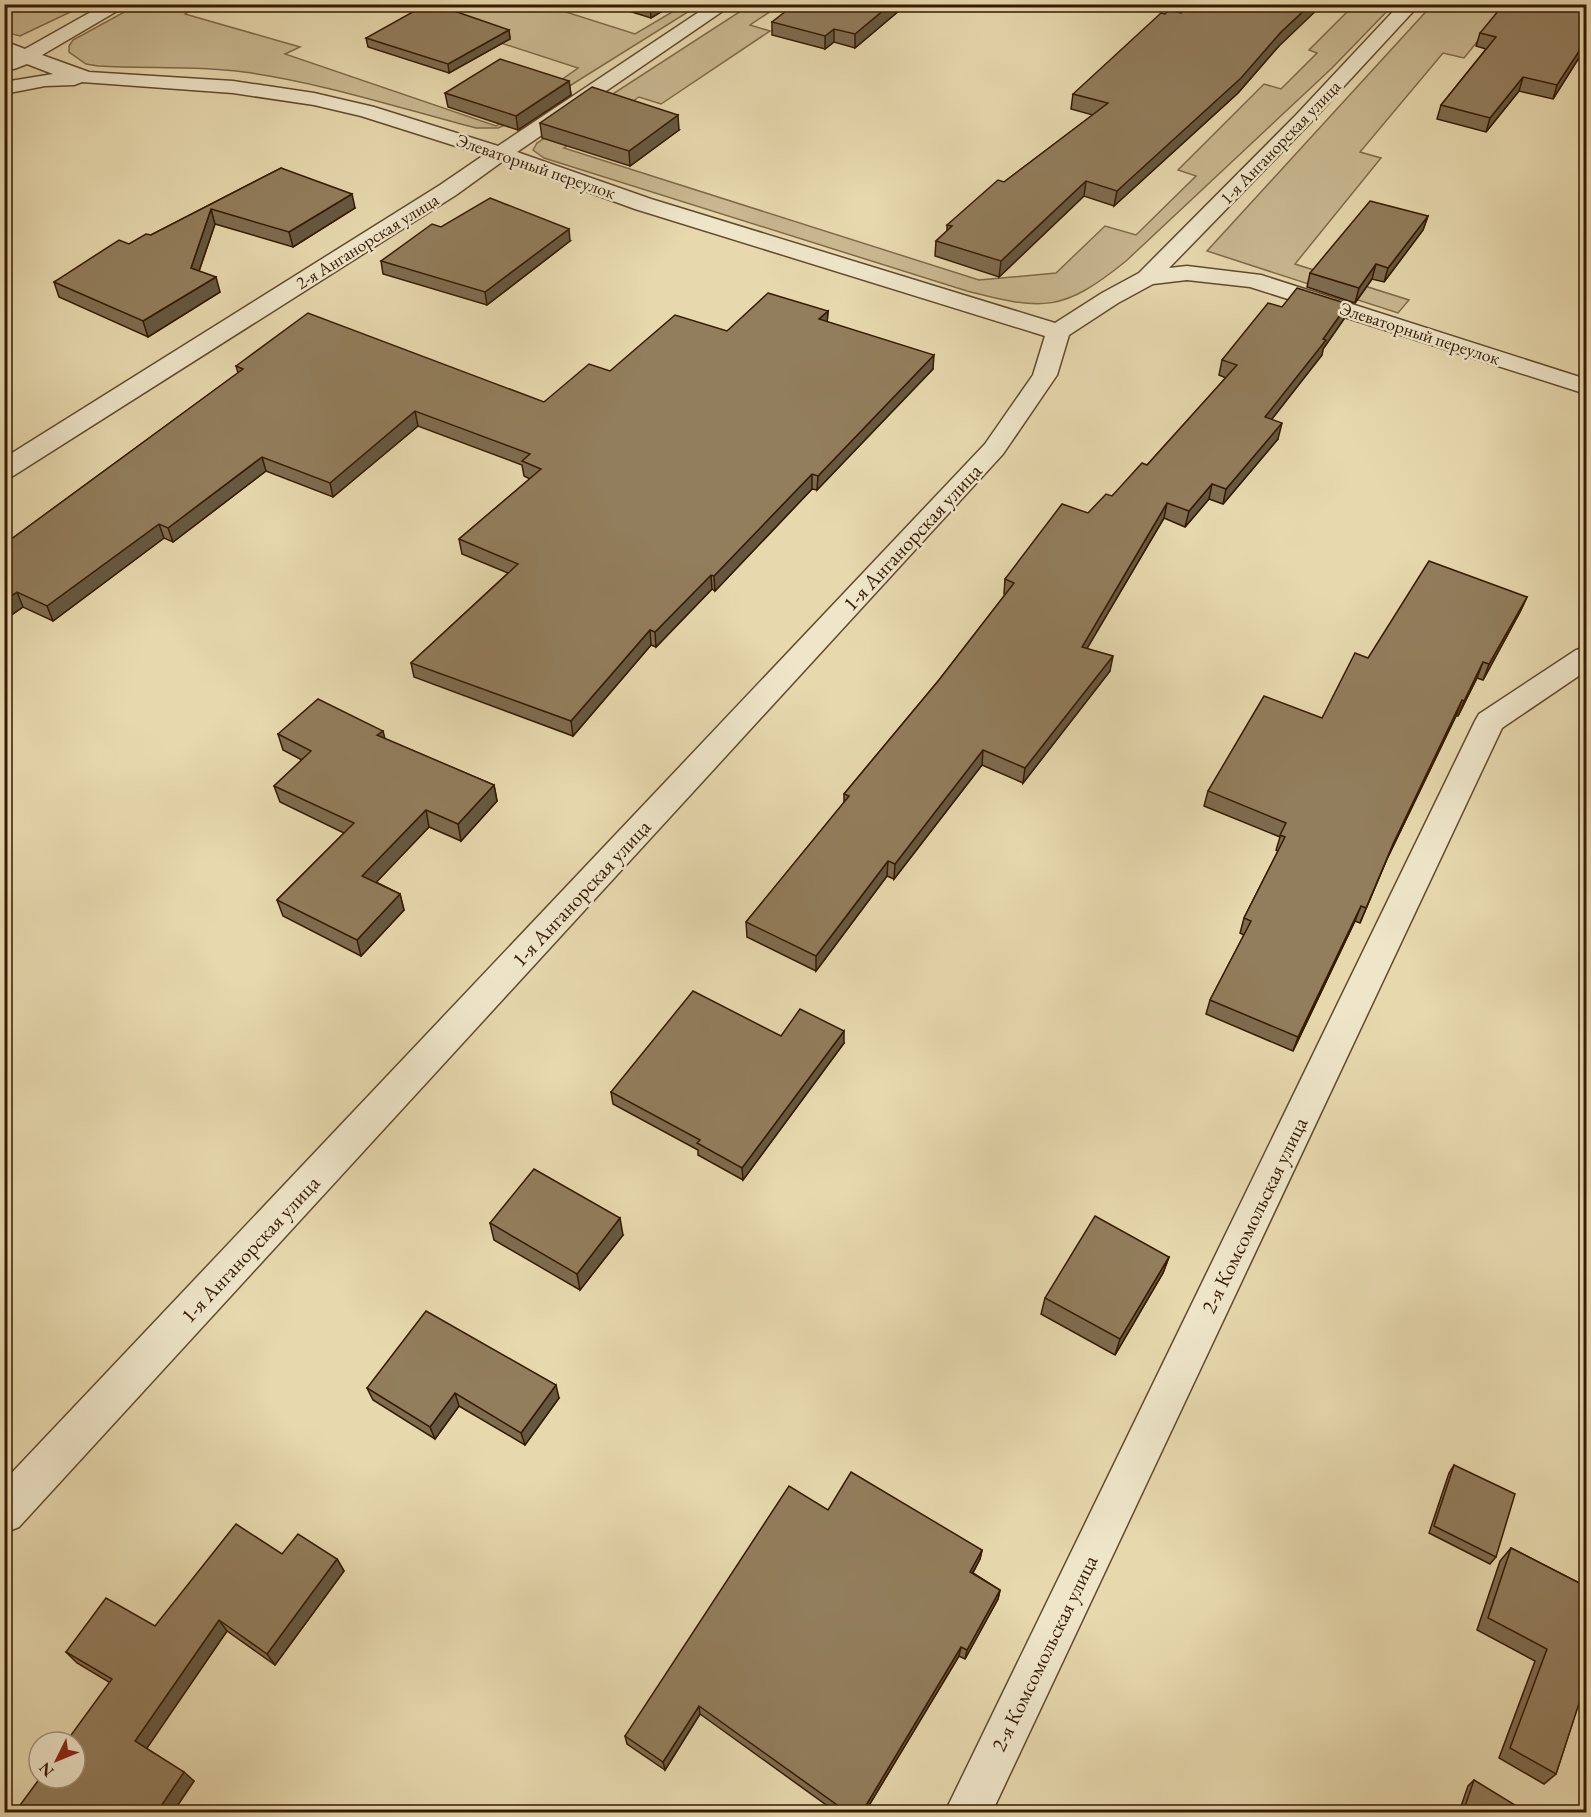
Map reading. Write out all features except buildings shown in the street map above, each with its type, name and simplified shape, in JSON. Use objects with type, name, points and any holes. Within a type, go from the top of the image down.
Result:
[{"type":"street","points":[[4,69],[120,4]]},
{"type":"street","name":"2-я Анганорская улица","points":[[4,470],[448,190],[724,4]]},
{"type":"street","name":"1-я Анганорская улица","points":[[4,1512],[994,449],[1045,375],[1058,332],[1110,298],[1147,278],[1303,119],[1411,4]]},
{"type":"street","name":"Элеваторный переулок","points":[[4,47],[88,78],[222,86],[271,92],[367,111],[500,153],[643,204],[1058,332]]},
{"type":"street","points":[[4,88],[45,80],[88,78]]},
{"type":"street","name":"1-я Анганорская улица","points":[[1147,278],[1187,273],[1252,280]]},
{"type":"street","name":"Элеваторный переулок","points":[[1252,280],[1587,387]]},
{"type":"street","name":"2-я Комсомольская улица","points":[[968,1812],[1490,722],[1587,657]]},
{"type":"shaded area","points":[[4,5],[85,5],[20,36],[5,32]]},
{"type":"shaded area","points":[[137,5],[199,5],[185,14],[300,47],[285,54],[496,126],[578,68],[433,21],[464,5],[544,5],[635,34],[684,5],[699,5],[512,122],[498,128],[476,128],[332,89],[273,77],[208,69],[98,66],[86,64],[69,52],[69,46],[73,40]]},
{"type":"shaded area","points":[[750,5],[780,5],[750,25],[770,31],[661,104],[639,97],[564,148],[979,280],[1056,273],[1105,226],[1136,235],[1196,176],[1178,170],[1264,84],[1281,89],[1317,53],[1309,50],[1354,5],[1393,5],[1332,68],[1126,261],[1085,290],[1052,303],[1035,304],[993,298],[967,291],[544,158],[533,150],[537,143]]},
{"type":"shaded area","points":[[1432,5],[1507,5],[1464,58],[1443,53],[1360,152],[1381,158],[1295,264],[1409,300],[1398,313],[1207,251]]}]
